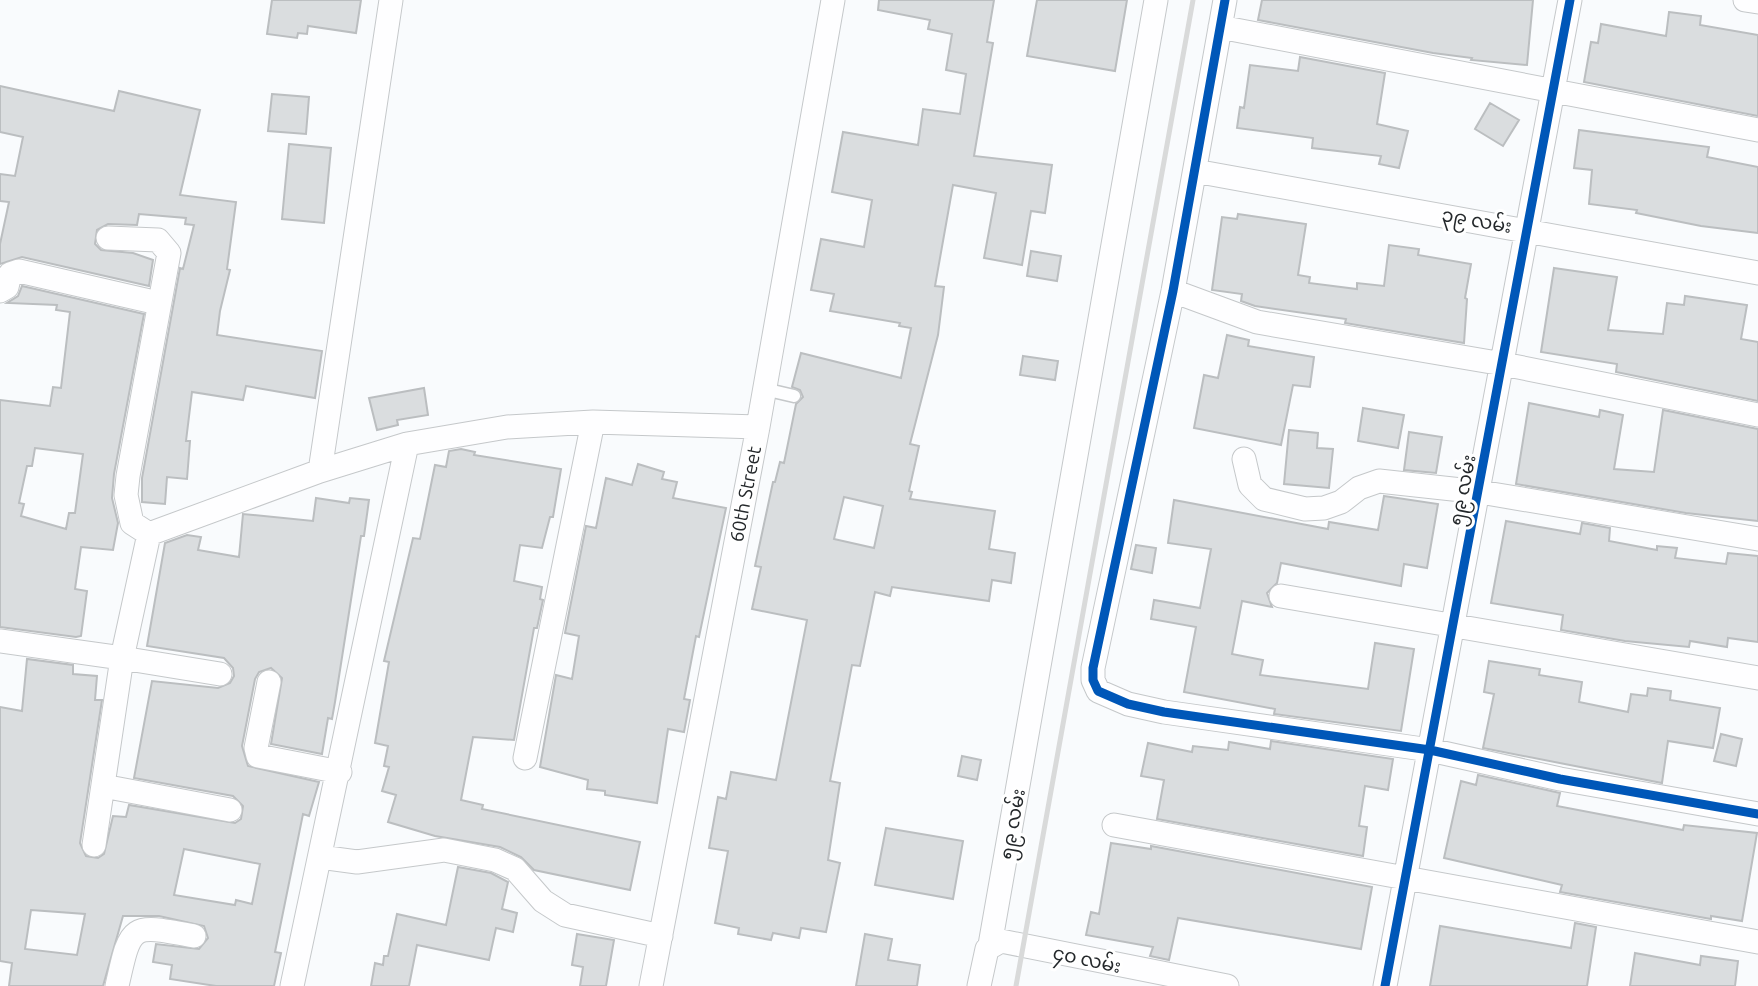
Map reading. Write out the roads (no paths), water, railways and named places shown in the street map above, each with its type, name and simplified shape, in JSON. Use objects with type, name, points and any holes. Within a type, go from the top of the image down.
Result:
[{"type":"street","points":[[320,471],[391,0]]},
{"type":"street","name":"60th Street","points":[[651,986],[758,427],[833,0]]},
{"type":"street","name":"၅၉ လမ်း","points":[[990,945],[1156,0]]},
{"type":"street","points":[[1225,0],[1173,291],[1093,668],[1093,680],[1098,691],[1128,704],[1164,712],[1430,750],[1560,779],[1758,814]]},
{"type":"street","name":"၅၉ လမ်း","points":[[1385,986],[1480,492],[1570,0]]},
{"type":"street","points":[[1745,0],[1758,2]]},
{"type":"street","points":[[1220,27],[1758,130]]},
{"type":"street","name":"၃၉ လမ်း","points":[[1195,171],[1758,272]]},
{"type":"street","points":[[108,238],[158,240],[167,247],[126,495],[132,523],[149,534]]},
{"type":"street","points":[[0,291],[7,287],[10,274],[19,271],[158,303]]},
{"type":"street","points":[[1173,291],[1257,322],[1503,364],[1758,415]]},
{"type":"street","points":[[149,534],[320,471],[407,444],[508,427],[593,422],[758,427]]},
{"type":"street","points":[[525,758],[593,422]]},
{"type":"street","points":[[292,986],[340,772],[407,444]]},
{"type":"street","points":[[1244,459],[1250,485],[1264,499],[1305,509],[1324,508],[1341,502],[1359,488],[1379,481],[1480,492],[1758,540]]},
{"type":"street","points":[[94,845],[122,658],[149,534]]},
{"type":"street","points":[[1281,596],[1758,678]]},
{"type":"street","points":[[0,641],[220,674]]},
{"type":"street","points":[[270,682],[256,748],[258,757],[340,772]]},
{"type":"street","points":[[103,786],[230,810]]},
{"type":"street","points":[[1114,825],[1758,942]]},
{"type":"street","points":[[320,857],[357,862],[444,849],[495,860],[515,869],[543,901],[565,915],[661,936]]},
{"type":"street","points":[[117,986],[127,941],[134,934],[150,928],[194,936]]},
{"type":"street","name":"၄၀ လမ်း","points":[[990,945],[1001,941],[1227,986]]},
{"type":"street","points":[[979,986],[985,955],[990,945]]},
{"type":"lane","points":[[764,389],[794,396]]},
{"type":"railway","points":[[1016,986],[1193,0]]}]
